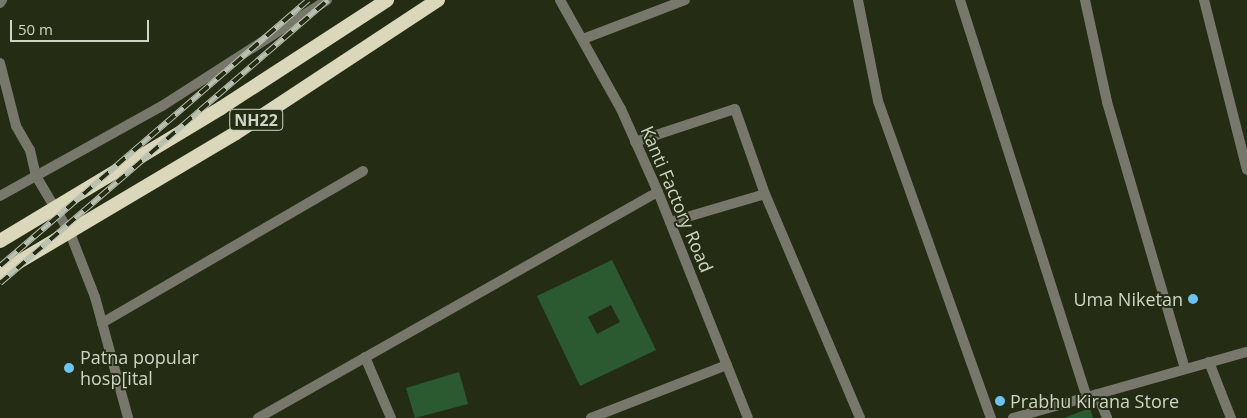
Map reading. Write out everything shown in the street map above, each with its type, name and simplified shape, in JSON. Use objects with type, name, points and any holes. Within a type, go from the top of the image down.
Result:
[{"type":"highway","name":"NH22","points":[[0,242],[55,211],[386,0]]},
{"type":"highway","name":"NH22","points":[[0,273],[236,133],[438,0]]},
{"type":"street","points":[[0,196],[162,106],[327,0]]},
{"type":"street","name":"Kanti Factory Road","points":[[560,0],[584,39],[658,192],[748,418]]},
{"type":"street","points":[[584,39],[685,0]]},
{"type":"street","points":[[858,0],[878,101],[991,418]]},
{"type":"street","points":[[960,0],[1087,397]]},
{"type":"street","points":[[1085,0],[1107,102],[1185,368]]},
{"type":"street","points":[[1204,0],[1247,170]]},
{"type":"street","points":[[0,63],[16,126],[30,150],[36,176],[55,211],[70,233],[94,297],[128,418]]},
{"type":"street","points":[[635,142],[735,110],[765,194],[860,418]]},
{"type":"street","points":[[102,323],[363,171]]},
{"type":"street","points":[[258,418],[658,192]]},
{"type":"street","points":[[670,222],[765,194]]},
{"type":"street","points":[[1013,418],[1247,352]]},
{"type":"street","points":[[365,357],[391,418]]},
{"type":"street","points":[[1209,362],[1231,418]]},
{"type":"street","points":[[591,418],[727,365]]},
{"type":"street","points":[[1098,394],[1107,418]]},
{"type":"building","points":[[612,260],[656,350],[580,386],[537,296]],"holes":[[[611,305],[620,322],[597,334],[588,317]]]},
{"type":"building","points":[[459,372],[468,404],[415,418],[406,388]]},
{"type":"building","points":[[1090,408],[1093,418],[1064,418]]},
{"type":"railway","points":[[0,266],[308,0]]},
{"type":"railway","points":[[0,283],[328,0]]},
{"type":"place","name":"Uma Niketan","points":[[1193,299]]},
{"type":"place","name":"Patna popular hosp[ital","points":[[69,368]]},
{"type":"place","name":"Prabhu Kirana Store","points":[[1000,401]]}]
